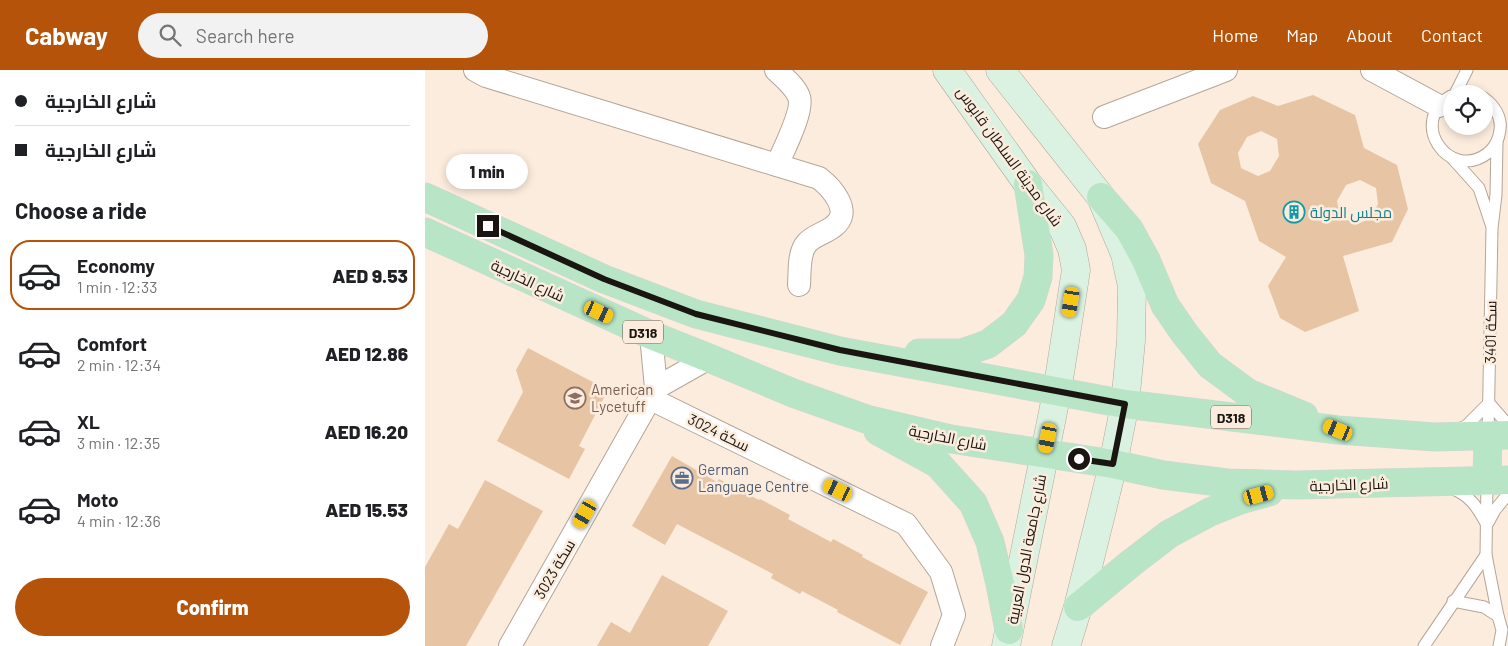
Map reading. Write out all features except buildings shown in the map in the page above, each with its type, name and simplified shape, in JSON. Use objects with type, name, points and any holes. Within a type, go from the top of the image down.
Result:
[{"type":"main road","name":"شارع مدينة السلطان قابوس","points":[[947,70],[1028,184],[1062,226],[1072,250],[1076,270],[1057,392]]},
{"type":"main road","points":[[1000,70],[1101,197],[1129,229],[1147,260],[1165,305],[1185,334],[1211,365],[1248,393],[1338,430]]},
{"type":"main road","points":[[840,350],[962,353],[987,344],[1014,324],[1031,300],[1039,277],[1039,255],[1028,184]]},
{"type":"main road","name":"D318","points":[[425,197],[604,279],[696,314],[840,350],[1125,404],[1338,430],[1435,437],[1501,432]]},
{"type":"main road","points":[[1066,646],[1078,607],[1113,464],[1125,404],[1131,341],[1132,286],[1125,254],[1101,197]]},
{"type":"main road","name":"شارع الخارجية","points":[[425,232],[651,336],[793,393],[866,419],[951,439],[1227,484],[1296,485],[1430,482],[1501,485]]},
{"type":"main road","name":"شارع جامعة الدول العربية","points":[[1008,638],[1057,392]]},
{"type":"main road","points":[[866,419],[879,432],[938,464],[973,503],[990,542],[1000,584],[1008,638]]},
{"type":"main road","points":[[1501,432],[1501,485]]},
{"type":"main road","points":[[1078,607],[1169,534],[1210,512],[1233,503],[1296,485]]},
{"type":"street","points":[[475,70],[486,76],[819,178],[836,195],[842,210],[840,220],[834,226],[807,243],[801,254],[799,285]]},
{"type":"street","points":[[776,70],[794,88],[800,99],[799,113],[777,165]]},
{"type":"street","points":[[1104,117],[1226,70]]},
{"type":"street","points":[[1372,70],[1443,97]]},
{"type":"street","points":[[651,336],[654,394]]},
{"type":"street","points":[[654,394],[709,358]]},
{"type":"street","name":"سكة 3023","points":[[510,646],[654,394]]},
{"type":"street","name":"سكة 3024","points":[[654,394],[906,524],[941,572],[954,615],[942,646]]},
{"type":"lane","points":[[1457,85],[1467,70]]},
{"type":"lane","points":[[1443,105],[1434,115],[1433,135],[1437,145],[1444,153],[1453,158],[1476,183],[1492,228]]},
{"type":"lane","points":[[1493,106],[1499,116],[1501,126]]},
{"type":"lane","points":[[1453,158],[1468,160],[1483,157],[1497,142],[1501,126],[1508,115]]},
{"type":"lane","points":[[1492,228],[1503,172],[1497,142]]},
{"type":"lane","name":"سكة 3401","points":[[1492,228],[1489,403],[1501,432]]},
{"type":"lane","points":[[1435,437],[1466,426],[1489,403],[1501,432]]},
{"type":"lane","points":[[1430,482],[1462,492],[1473,502],[1487,524]]},
{"type":"lane","points":[[1487,524],[1495,510],[1501,485]]},
{"type":"lane","points":[[1499,646],[1502,630],[1486,555],[1487,524],[1501,485]]},
{"type":"lane","points":[[1424,646],[1486,555]]},
{"type":"lane","points":[[1453,601],[1484,607],[1498,616]]},
{"type":"place","name":"مجلس الدولة","points":[[1294,212]]},
{"type":"place","name":"American Lycetuff","points":[[575,398]]},
{"type":"place","name":"German Language Centre","points":[[682,478]]},
{"type":"route","points":[[488,226],[604,279],[696,314],[840,350],[1125,404],[1113,464],[1079,459]]}]
